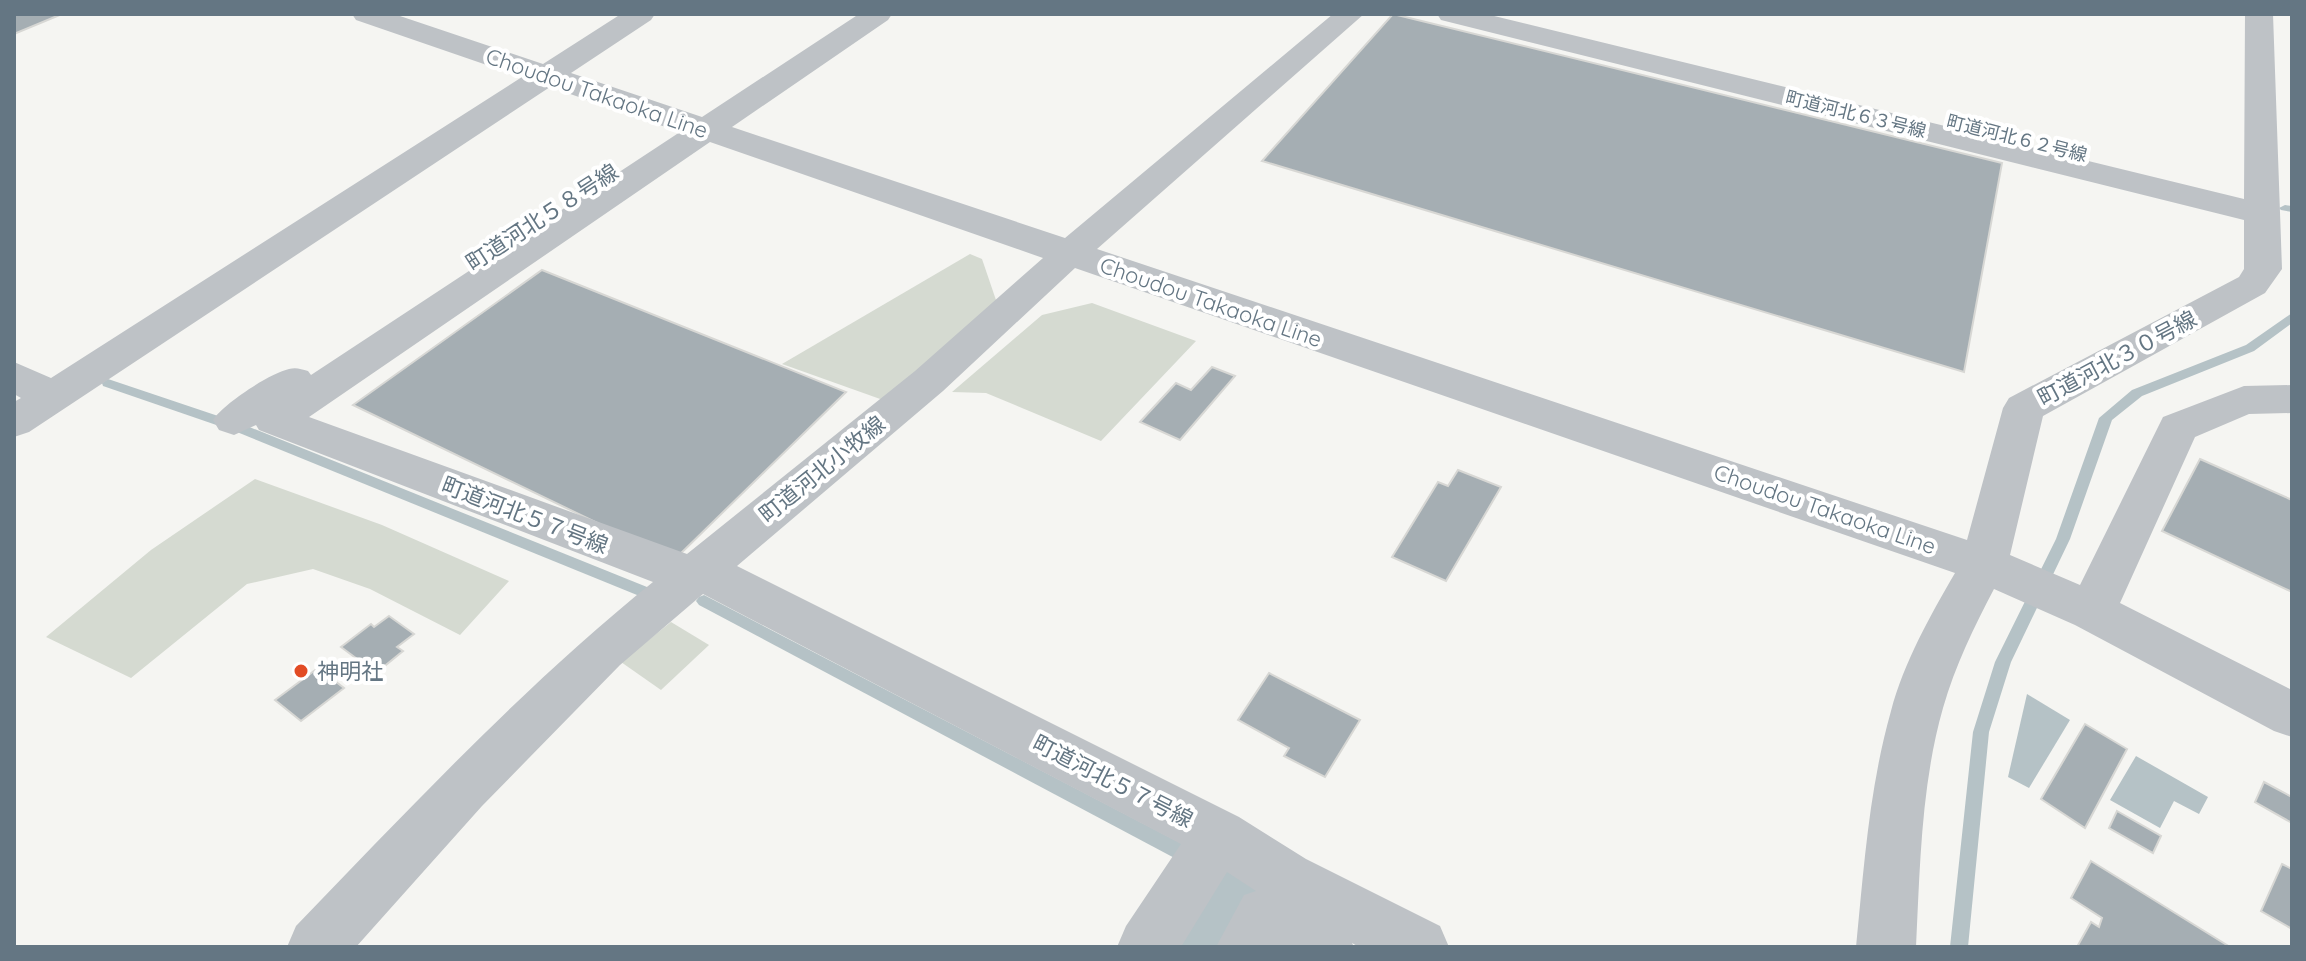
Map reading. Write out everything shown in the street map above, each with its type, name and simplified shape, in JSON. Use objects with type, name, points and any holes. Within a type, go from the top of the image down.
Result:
[{"type":"street","name":"Choudou Takaoka Line","points":[[366,14],[1984,564],[2074,602],[2292,715]]},
{"type":"street","points":[[14,422],[641,14]]},
{"type":"street","name":"町道河北５８号線","points":[[234,420],[695,127],[850,14]]},
{"type":"street","name":"町道河北５７号線","points":[[878,14],[695,127],[274,420],[667,568],[723,580],[1207,854],[1286,878],[1419,947]]},
{"type":"street","name":"町道河北小牧線","points":[[317,947],[463,789],[602,651],[929,381],[1069,254],[1350,14]]},
{"type":"street","name":"町道河北６３号線","points":[[1451,14],[2272,205]]},
{"type":"street","name":"町道河北６２号線","points":[[1510,14],[2272,205]]},
{"type":"street","name":"町道河北３０号線","points":[[1886,947],[1896,812],[1917,709],[1947,630],[1984,564],[2024,408],[2252,285],[2263,269],[2272,205],[2259,14]]},
{"type":"street","points":[[14,376],[53,397]]},
{"type":"street","points":[[2074,602],[2178,427],[2244,400],[2292,399]]},
{"type":"street","points":[[1147,947],[1207,854]]},
{"type":"street","points":[[1246,947],[1265,915],[1324,947]]},
{"type":"shaded area","points":[[970,254],[982,259],[997,303],[883,400],[782,364]]},
{"type":"shaded area","points":[[1092,303],[1196,341],[1101,441],[986,393],[952,392],[1042,315]]},
{"type":"shaded area","points":[[255,479],[382,525],[509,581],[460,635],[370,589],[313,569],[247,584],[131,678],[46,637],[151,550]]},
{"type":"shaded area","points":[[671,622],[709,645],[661,690],[621,662]]},
{"type":"shaded area","points":[[2027,694],[2070,720],[2029,788],[2008,777]]},
{"type":"shaded area","points":[[2136,756],[2208,797],[2199,814],[2174,801],[2160,828],[2110,800]]},
{"type":"building","points":[[14,14],[62,14],[14,34]]},
{"type":"building","points":[[1393,14],[2002,163],[1964,372],[1262,161]]},
{"type":"building","points":[[542,270],[846,392],[674,560],[353,405]]},
{"type":"building","points":[[1212,367],[1235,376],[1180,440],[1140,422],[1176,383],[1191,390]]},
{"type":"building","points":[[2200,459],[2292,500],[2292,592],[2162,531]]},
{"type":"building","points":[[1458,470],[1501,487],[1446,581],[1392,557],[1438,482],[1448,486]]},
{"type":"building","points":[[389,616],[414,634],[397,647],[403,651],[376,673],[341,647],[371,624],[374,627]]},
{"type":"building","points":[[318,668],[344,688],[301,721],[275,700]]},
{"type":"building","points":[[1269,673],[1360,720],[1325,777],[1284,756],[1289,748],[1238,720]]},
{"type":"building","points":[[2085,724],[2127,749],[2085,828],[2041,799]]},
{"type":"building","points":[[2264,782],[2292,797],[2292,823],[2255,802]]},
{"type":"building","points":[[2117,811],[2161,836],[2153,853],[2109,828]]},
{"type":"building","points":[[2091,861],[2230,947],[2077,947],[2091,922],[2099,927],[2102,918],[2071,898]]},
{"type":"building","points":[[2282,864],[2292,869],[2292,929],[2261,911]]},
{"type":"waterway","points":[[2285,208],[2292,209]]},
{"type":"waterway","points":[[1959,947],[1981,732],[2003,662],[2063,539],[2106,418],[2137,393],[2250,348],[2292,317]]},
{"type":"waterway","points":[[108,383],[228,424]]},
{"type":"waterway","points":[[242,429],[642,591]]},
{"type":"waterway","points":[[704,601],[1188,856]]},
{"type":"waterway","points":[[1214,869],[1237,882]]},
{"type":"waterway","points":[[1196,947],[1237,882]]},
{"type":"place","name":"神明社","points":[[301,671]]}]
